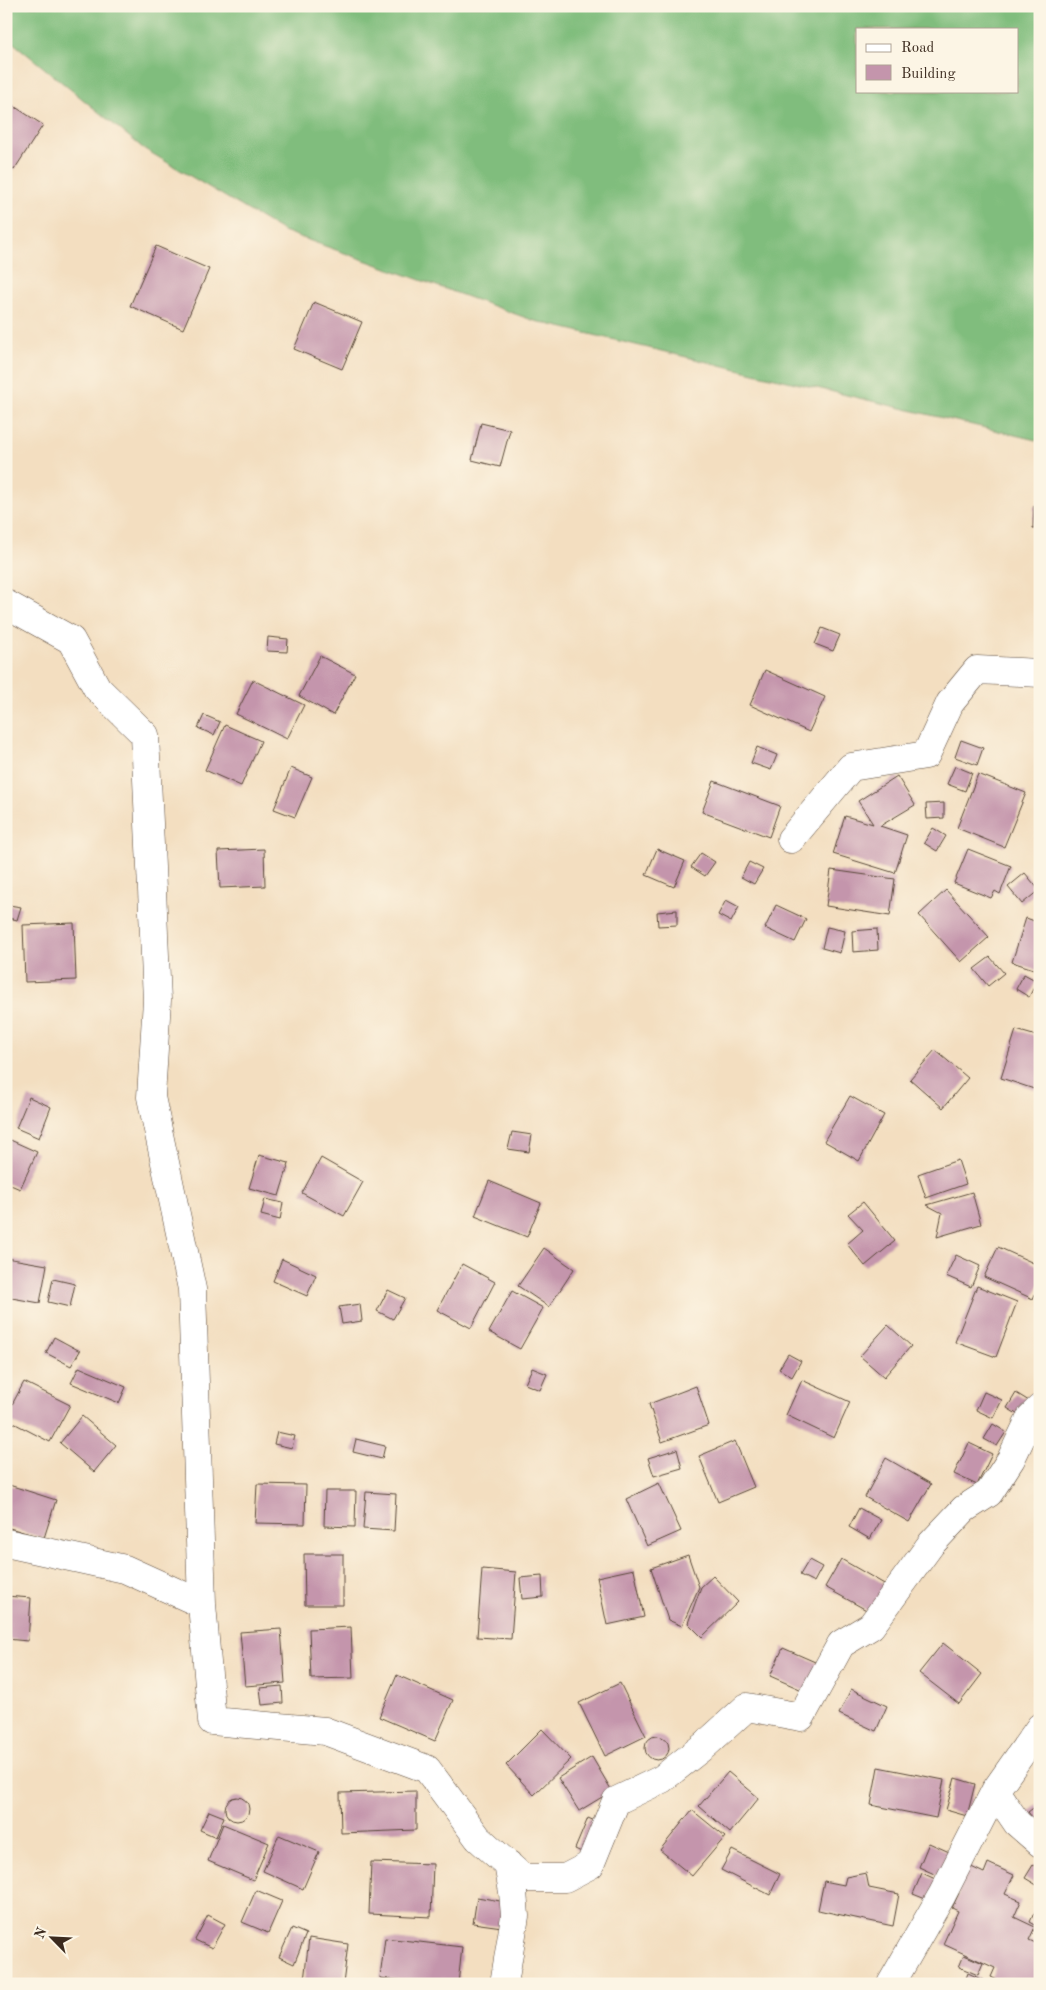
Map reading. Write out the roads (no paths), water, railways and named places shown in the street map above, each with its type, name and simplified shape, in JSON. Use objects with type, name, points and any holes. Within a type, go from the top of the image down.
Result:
[{"type":"street","points":[[6,604],[71,640],[97,688],[145,735],[158,1000],[151,1097],[192,1289],[202,1604],[212,1721],[325,1731],[426,1769],[478,1838],[523,1878],[565,1878],[590,1865],[616,1801],[662,1779],[705,1745],[747,1707],[801,1717],[841,1644],[871,1626],[931,1544],[964,1509],[989,1493],[1011,1459],[1031,1418],[1040,1408]]},
{"type":"street","points":[[791,839],[850,767],[926,755],[950,703],[978,670],[1040,674]]},
{"type":"street","points":[[6,1543],[124,1569],[202,1604]]},
{"type":"street","points":[[891,1984],[942,1896],[995,1791],[1040,1727]]},
{"type":"street","points":[[995,1791],[1017,1823],[1040,1843]]},
{"type":"street","points":[[504,1984],[515,1916],[508,1864]]}]
